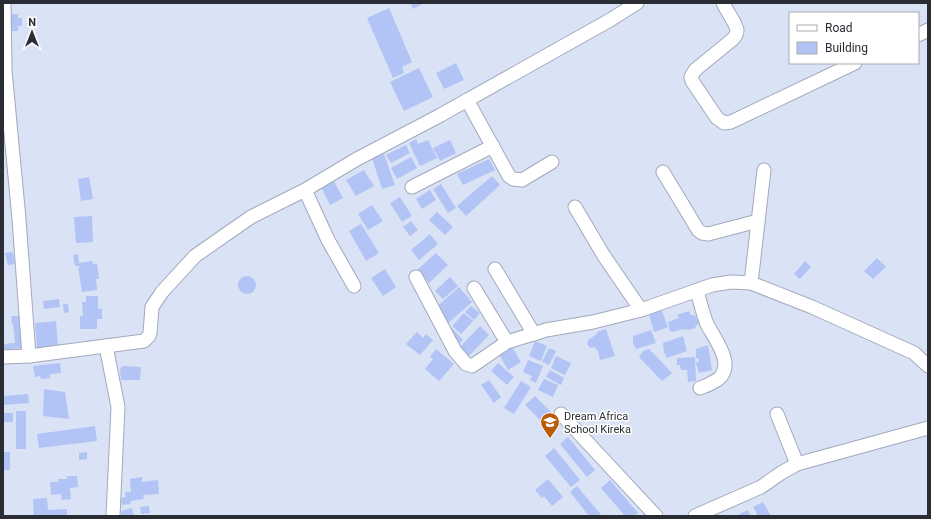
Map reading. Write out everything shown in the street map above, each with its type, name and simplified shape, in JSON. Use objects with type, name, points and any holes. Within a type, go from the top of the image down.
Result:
[{"type":"street","points":[[4,3],[6,70],[19,219],[28,356]]},
{"type":"street","points":[[3,357],[28,356],[144,341],[150,333],[150,315],[156,300],[195,256],[251,217],[305,190],[357,159],[467,100],[610,20],[637,3]]},
{"type":"street","points":[[723,3],[735,24],[737,30],[736,35],[695,70],[691,77],[692,81],[717,118],[724,122],[731,122],[853,64]]},
{"type":"street","points":[[919,34],[928,30]]},
{"type":"street","points":[[467,100],[509,176],[513,179],[522,180],[552,162]]},
{"type":"street","points":[[412,187],[493,146]]},
{"type":"street","points":[[751,283],[764,170]]},
{"type":"street","points":[[663,172],[698,230],[702,233],[708,234],[758,221]]},
{"type":"street","points":[[305,190],[328,240],[354,286]]},
{"type":"street","points":[[575,206],[604,256],[641,310]]},
{"type":"street","points":[[495,269],[534,334]]},
{"type":"street","points":[[416,277],[455,351],[466,364],[472,366],[507,342],[534,334],[641,310],[712,285],[730,282],[751,283],[812,307],[914,353],[928,366]]},
{"type":"street","points":[[474,288],[507,342]]},
{"type":"street","points":[[697,291],[707,322],[723,351],[725,367],[718,380],[700,388]]},
{"type":"street","points":[[106,346],[118,407],[113,516]]},
{"type":"street","points":[[561,414],[656,516]]},
{"type":"street","points":[[777,414],[797,464]]},
{"type":"street","points":[[694,516],[761,487],[797,464],[928,428]]},
{"type":"building","points":[[410,3],[424,3],[413,9]]},
{"type":"building","points":[[389,8],[412,62],[402,67],[404,73],[393,78],[367,18]]},
{"type":"building","points":[[10,14],[18,14],[18,18],[22,18],[22,26],[18,26],[18,31],[10,31]]},
{"type":"building","points":[[456,63],[464,80],[444,89],[436,73]]},
{"type":"building","points":[[419,68],[433,97],[404,111],[390,82]]},
{"type":"building","points":[[416,139],[418,144],[428,140],[437,158],[420,166],[409,143]]},
{"type":"building","points":[[450,140],[456,153],[440,161],[433,148]]},
{"type":"building","points":[[406,145],[410,153],[391,163],[386,155]]},
{"type":"building","points":[[384,154],[395,185],[382,189],[372,158]]},
{"type":"building","points":[[411,157],[417,168],[397,179],[391,168]]},
{"type":"building","points":[[489,159],[495,170],[463,185],[457,174]]},
{"type":"building","points":[[364,170],[374,186],[356,196],[346,180]]},
{"type":"building","points":[[492,176],[500,185],[466,216],[457,206]]},
{"type":"building","points":[[89,177],[93,199],[81,201],[78,179]]},
{"type":"building","points":[[334,181],[343,198],[330,205],[321,187]]},
{"type":"building","points":[[441,184],[456,208],[448,213],[433,189]]},
{"type":"building","points":[[430,190],[436,200],[422,209],[416,199]]},
{"type":"building","points":[[400,197],[412,216],[402,222],[390,203]]},
{"type":"building","points":[[372,205],[383,221],[368,230],[358,214]]},
{"type":"building","points":[[437,212],[453,227],[445,235],[429,220]]},
{"type":"building","points":[[92,216],[93,242],[76,243],[74,217]]},
{"type":"building","points":[[411,221],[418,230],[410,236],[403,227]]},
{"type":"building","points":[[361,224],[379,253],[366,261],[349,231]]},
{"type":"building","points":[[430,234],[438,244],[419,260],[411,250]]},
{"type":"building","points":[[13,252],[15,264],[8,265],[5,253]]},
{"type":"building","points":[[436,253],[448,265],[429,283],[417,270]]},
{"type":"building","points":[[78,254],[79,263],[92,261],[93,264],[97,264],[99,279],[96,279],[97,290],[82,292],[78,267],[80,266],[75,266],[73,255]]},
{"type":"building","points":[[877,258],[886,267],[873,279],[864,271]]},
{"type":"building","points":[[805,261],[811,267],[800,279],[794,274]]},
{"type":"building","points":[[385,269],[396,287],[383,296],[371,278]]},
{"type":"building","points":[[247,276],[253,279],[256,285],[253,291],[247,294],[241,291],[238,285],[241,279]]},
{"type":"building","points":[[450,277],[458,286],[443,299],[435,291]]},
{"type":"building","points":[[459,287],[472,302],[445,326],[431,312]]},
{"type":"building","points":[[86,296],[98,296],[98,309],[102,309],[102,319],[97,319],[97,329],[80,329],[80,316],[83,316],[82,302],[86,302]]},
{"type":"building","points":[[59,299],[60,307],[44,309],[43,301]]},
{"type":"building","points":[[63,304],[68,304],[69,312],[64,313]]},
{"type":"building","points":[[471,306],[480,313],[474,320],[465,312]]},
{"type":"building","points":[[660,306],[668,327],[654,332],[648,311]]},
{"type":"building","points":[[689,311],[691,315],[695,315],[699,324],[695,326],[696,328],[672,332],[670,331],[668,322],[679,318],[677,315]]},
{"type":"building","points":[[464,313],[473,321],[461,334],[452,326]]},
{"type":"building","points":[[11,316],[19,316],[22,348],[3,350],[3,344],[15,343]]},
{"type":"building","points":[[56,321],[58,346],[37,348],[35,323]]},
{"type":"building","points":[[480,326],[489,335],[466,359],[457,350]]},
{"type":"building","points":[[452,328],[463,340],[456,347],[444,335]]},
{"type":"building","points":[[606,329],[615,356],[600,360],[598,351],[594,347],[590,348],[587,344],[588,340],[597,334],[597,332]]},
{"type":"building","points":[[651,330],[656,343],[636,349],[633,343],[633,336]]},
{"type":"building","points":[[417,332],[423,338],[426,334],[433,340],[420,355],[406,344]]},
{"type":"building","points":[[683,336],[687,351],[667,358],[664,352],[663,343]]},
{"type":"building","points":[[535,341],[547,346],[541,361],[529,356]]},
{"type":"building","points":[[510,343],[521,362],[508,370],[497,351]]},
{"type":"building","points":[[708,345],[712,370],[699,373],[696,363],[699,361],[698,358],[696,358],[696,349]]},
{"type":"building","points":[[549,348],[556,351],[549,365],[542,362]]},
{"type":"building","points":[[436,349],[454,364],[439,381],[425,369],[433,359],[430,357]]},
{"type":"building","points":[[649,349],[672,373],[662,381],[639,357],[643,351]]},
{"type":"building","points":[[556,356],[571,363],[565,375],[551,368]]},
{"type":"building","points":[[695,357],[696,381],[688,382],[687,370],[681,370],[680,365],[677,365],[677,358]]},
{"type":"building","points":[[528,360],[543,366],[536,383],[530,380],[532,376],[523,372]]},
{"type":"building","points":[[60,363],[61,373],[50,374],[50,378],[41,379],[40,376],[35,377],[33,366]]},
{"type":"building","points":[[498,363],[514,377],[507,385],[491,371]]},
{"type":"building","points":[[123,366],[141,367],[140,380],[121,380],[120,369]]},
{"type":"building","points":[[550,370],[564,378],[561,385],[546,377]]},
{"type":"building","points":[[544,379],[558,385],[553,397],[538,390]]},
{"type":"building","points":[[489,380],[501,397],[494,403],[481,385]]},
{"type":"building","points":[[521,381],[531,387],[514,414],[504,408]]},
{"type":"building","points":[[44,389],[65,392],[69,419],[43,416]]},
{"type":"building","points":[[28,394],[29,403],[3,405],[3,396]]},
{"type":"building","points":[[535,396],[555,416],[545,425],[525,405]]},
{"type":"building","points":[[16,411],[26,411],[26,449],[16,449]]},
{"type":"building","points":[[3,413],[13,413],[13,422],[3,422]]},
{"type":"building","points":[[95,426],[97,441],[39,448],[37,434]]},
{"type":"building","points":[[568,437],[595,470],[587,477],[560,444]]},
{"type":"building","points":[[554,448],[580,480],[571,487],[545,456]]},
{"type":"building","points":[[3,452],[10,452],[10,470],[3,470]]},
{"type":"building","points":[[87,452],[87,459],[79,460],[79,453]]},
{"type":"building","points":[[67,476],[77,476],[78,487],[70,488],[71,499],[62,500],[61,494],[51,495],[50,482],[58,482],[58,479],[67,479]]},
{"type":"building","points":[[142,477],[142,482],[158,480],[159,494],[143,495],[144,499],[130,501],[131,504],[122,505],[121,498],[126,497],[125,492],[131,492],[130,479]]},
{"type":"building","points":[[548,479],[563,497],[552,506],[544,496],[542,498],[535,490]]},
{"type":"building","points":[[610,480],[638,513],[633,516],[625,516],[601,488]]},
{"type":"building","points":[[577,486],[602,516],[589,516],[570,492]]},
{"type":"building","points":[[47,498],[48,510],[67,509],[67,516],[34,516],[33,499]]},
{"type":"building","points":[[763,502],[771,516],[758,516],[753,507]]},
{"type":"building","points":[[149,506],[150,513],[141,514],[140,507]]},
{"type":"building","points":[[132,508],[134,516],[122,516],[121,511]]},
{"type":"building","points":[[748,510],[751,516],[736,516]]},
{"type":"place","name":"Dream Africa School Kireka","points":[[550,439]]}]
